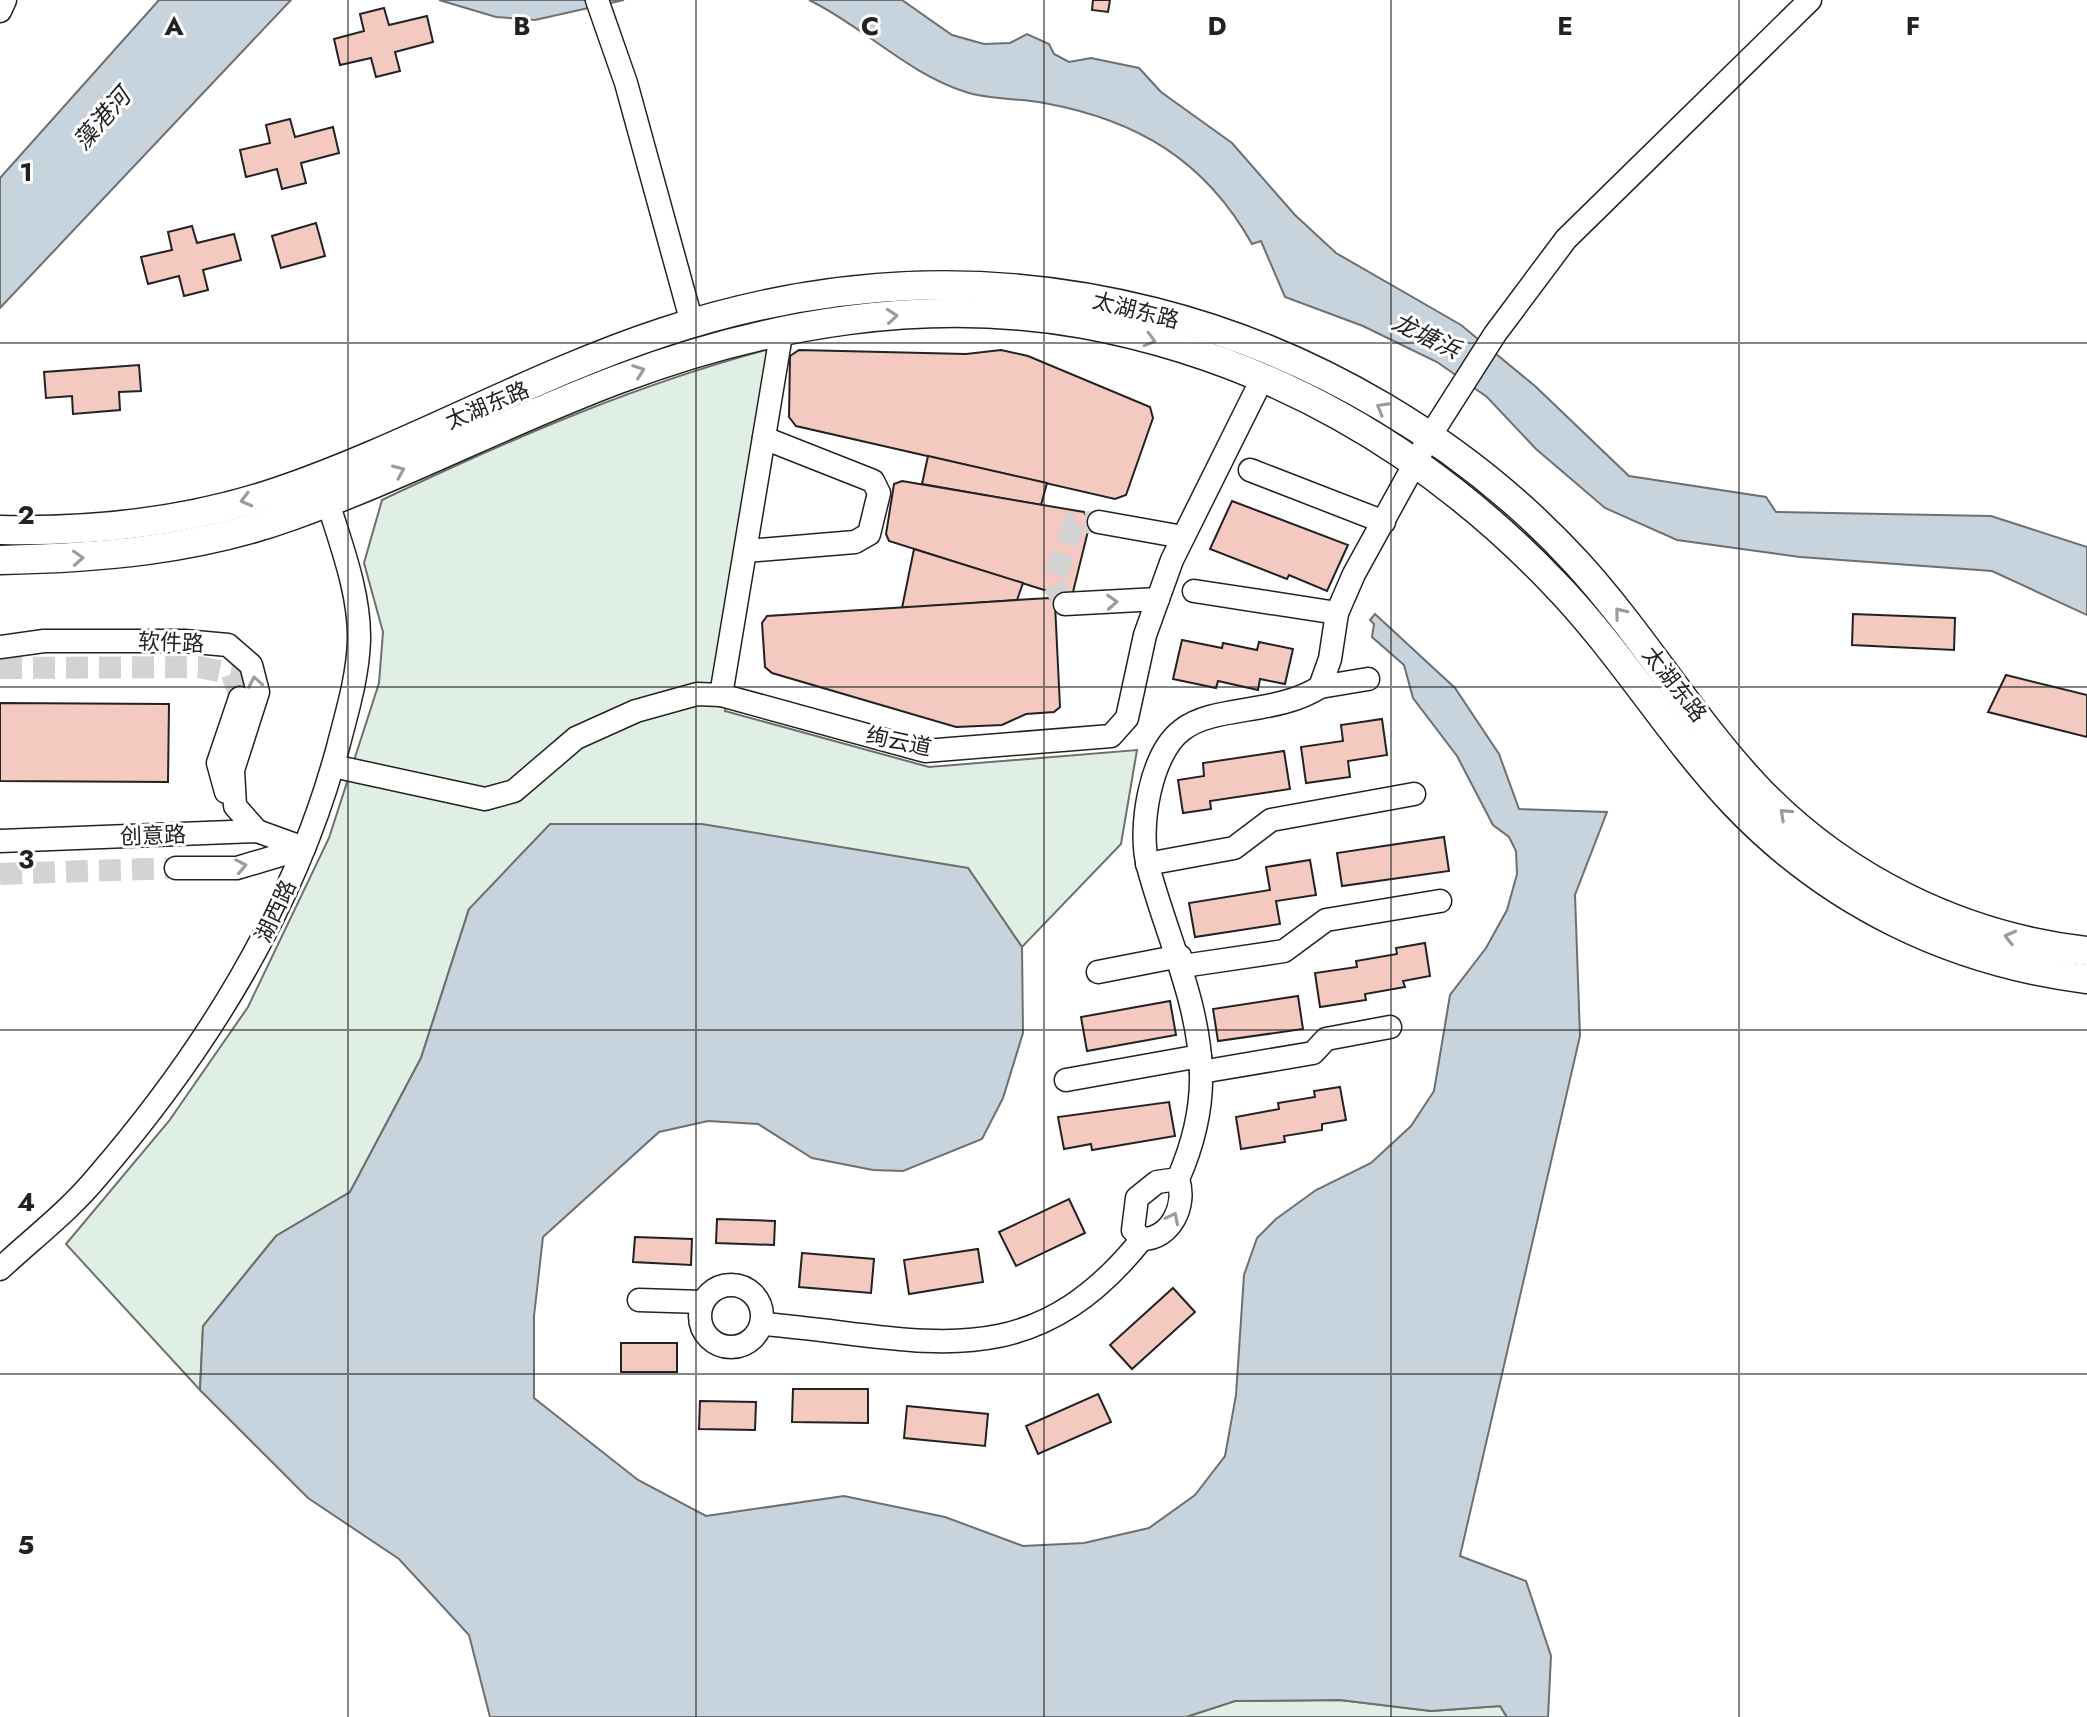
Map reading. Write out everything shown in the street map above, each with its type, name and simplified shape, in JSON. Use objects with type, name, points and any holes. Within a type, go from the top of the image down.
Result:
[{"type":"main road","name":"太湖东路","points":[[0,560],[83,559],[170,549],[288,518],[324,488],[608,353],[692,323],[779,302],[850,290],[928,283],[1025,287],[1159,313],[1252,343],[1348,389],[1430,436],[1520,507],[1575,560],[1754,785],[1812,838],[1866,876],[1958,922],[2051,947],[2087,951]]},
{"type":"main road","name":"太湖东路","points":[[0,530],[78,531],[169,520],[279,491],[324,488],[615,380],[782,329],[929,313],[1014,314],[1150,339],[1262,379],[1331,411],[1418,462],[1502,532],[1555,583],[1735,803],[1805,868],[1854,901],[1946,946],[1993,963],[2087,979]]},
{"type":"street","points":[[0,11],[4,0]]},
{"type":"street","points":[[1320,687],[1330,659],[1337,613],[1430,436],[1495,334],[1566,239],[1810,0]]},
{"type":"street","points":[[599,8],[626,83],[692,323]]},
{"type":"street","points":[[721,695],[782,329]]},
{"type":"street","name":"绚云道","points":[[333,766],[485,799],[514,791],[576,738],[636,711],[697,694],[721,695],[925,751],[1111,736],[1127,718],[1145,635],[1183,537],[1262,379]]},
{"type":"street","points":[[746,551],[855,542],[869,534],[879,493],[873,481],[764,438]]},
{"type":"street","points":[[1250,470],[1384,522]]},
{"type":"street","name":"湖西路","points":[[0,1269],[95,1180],[187,1065],[263,940],[321,810],[350,702],[359,639],[352,586],[324,488]]},
{"type":"street","points":[[1099,522],[1183,537]]},
{"type":"street","points":[[1194,591],[1337,613]]},
{"type":"street","points":[[1065,604],[1158,599]]},
{"type":"street","name":"软件路","points":[[0,647],[44,641],[184,641],[228,645],[251,665],[258,692],[233,770],[235,806]]},
{"type":"street","points":[[1178,1179],[1157,1182],[1137,1198],[1133,1230],[1142,1239],[1155,1239],[1168,1229],[1182,1191],[1178,1179],[1192,1147],[1197,1123],[1200,1064],[1181,961],[1147,864],[1150,784],[1172,738],[1199,720],[1283,705],[1320,687],[1368,679]]},
{"type":"street","points":[[240,698],[218,763],[224,788],[257,831]]},
{"type":"street","points":[[1147,864],[1234,848],[1271,820],[1414,794]]},
{"type":"street","name":"创意路","points":[[0,841],[257,831],[304,848]]},
{"type":"street","points":[[176,868],[237,868],[304,848]]},
{"type":"street","points":[[1098,972],[1284,951],[1326,920],[1440,901]]},
{"type":"street","points":[[1066,1080],[1313,1053],[1326,1039],[1390,1027]]},
{"type":"street","points":[[762,1324],[937,1344],[976,1342],[1020,1330],[1068,1308],[1121,1265],[1142,1239]]},
{"type":"street","points":[[719,1286],[742,1286],[760,1301],[762,1324],[745,1344],[732,1347],[719,1345],[708,1337],[701,1326],[702,1302],[719,1286]]},
{"type":"street","points":[[639,1300],[702,1302]]},
{"type":"green space","points":[[785,345],[725,711],[929,767],[1137,750],[1121,844],[1022,947],[968,868],[469,909],[421,1058],[350,1192],[276,1236],[203,1326],[200,1390],[66,1244],[169,1121],[248,1007],[329,838],[379,683],[383,632],[364,563],[382,500],[579,413],[732,359]]},
{"type":"green space","points":[[1340,1700],[1431,1711],[1500,1706],[1507,1717],[1186,1717],[1235,1701]]},
{"type":"water","name":"藻港河","points":[[159,0],[291,0],[0,308],[0,178]]},
{"type":"water","points":[[439,0],[624,0],[535,20],[496,17]]},
{"type":"water","name":"龙塘浜","points":[[809,0],[902,0],[952,35],[984,44],[1010,43],[1027,34],[1049,44],[1054,54],[1069,62],[1091,58],[1139,68],[1161,92],[1232,143],[1295,215],[1336,253],[1461,325],[1535,386],[1629,476],[1766,497],[1776,512],[1991,516],[2087,547],[2087,615],[1992,571],[1800,557],[1677,540],[1605,508],[1536,449],[1487,397],[1437,362],[1363,326],[1285,297],[1261,241],[1252,244],[1213,189],[1165,148],[1109,120],[1078,110],[1034,101],[975,95],[945,84]]},
{"type":"water","points":[[1375,614],[1455,688],[1499,754],[1519,809],[1607,812],[1575,895],[1580,1036],[1460,1556],[1526,1581],[1551,1656],[1548,1717],[1507,1717],[1500,1706],[1431,1711],[1340,1700],[1235,1701],[1186,1717],[490,1717],[469,1635],[399,1559],[308,1498],[200,1390],[203,1326],[276,1236],[350,1192],[421,1058],[469,909],[550,824],[702,824],[968,868],[1022,947],[1023,1033],[1003,1098],[982,1139],[903,1171],[873,1170],[812,1158],[758,1124],[708,1121],[659,1132],[543,1237],[534,1316],[534,1398],[638,1480],[706,1516],[844,1496],[945,1517],[1023,1546],[1084,1543],[1149,1528],[1195,1495],[1225,1456],[1236,1395],[1244,1275],[1257,1238],[1276,1219],[1316,1190],[1371,1163],[1411,1126],[1434,1091],[1450,995],[1486,948],[1507,910],[1517,874],[1516,851],[1509,837],[1493,825],[1457,756],[1413,698],[1404,665],[1372,637],[1374,624],[1370,620]]},
{"type":"building","points":[[1093,0],[1110,0],[1108,12],[1092,10]]},
{"type":"building","points":[[384,8],[389,25],[427,16],[433,42],[395,52],[400,71],[376,77],[371,58],[340,65],[334,39],[364,31],[360,14]]},
{"type":"building","points":[[290,119],[295,137],[333,127],[339,153],[301,163],[306,183],[282,189],[277,169],[246,177],[240,150],[270,143],[266,125]]},
{"type":"building","points":[[316,223],[325,256],[281,268],[272,236]]},
{"type":"building","points":[[192,226],[197,243],[234,234],[241,260],[203,270],[208,290],[184,296],[179,276],[148,284],[141,257],[172,250],[168,232]]},
{"type":"building","points":[[799,350],[966,354],[1001,350],[1028,356],[1150,407],[1153,418],[1126,495],[1115,499],[796,426],[789,417],[790,356]]},
{"type":"building","points":[[139,365],[141,391],[119,392],[120,410],[73,414],[72,396],[46,398],[44,372]]},
{"type":"building","points":[[928,456],[1047,483],[1041,505],[922,484]]},
{"type":"building","points":[[902,481],[1084,512],[1090,523],[1073,592],[1063,596],[889,541],[886,534],[894,484]]},
{"type":"building","points":[[1232,501],[1348,545],[1327,591],[1210,549]]},
{"type":"building","points":[[914,549],[1023,583],[1017,600],[902,608]]},
{"type":"building","points":[[1049,598],[1055,604],[1060,707],[1054,712],[1026,714],[1002,725],[956,727],[772,673],[765,667],[762,623],[767,616]]},
{"type":"building","points":[[1853,614],[1955,618],[1954,650],[1852,645]]},
{"type":"building","points":[[1182,640],[1222,648],[1223,643],[1257,650],[1259,642],[1293,649],[1285,684],[1260,679],[1258,690],[1218,681],[1216,688],[1173,679]]},
{"type":"building","points":[[2006,675],[2087,695],[2087,737],[1988,712]]},
{"type":"building","points":[[0,703],[169,704],[168,782],[0,781]]},
{"type":"building","points":[[1382,719],[1387,755],[1348,761],[1350,777],[1306,783],[1301,747],[1343,741],[1341,725]]},
{"type":"building","points":[[1284,751],[1290,789],[1210,801],[1211,809],[1183,813],[1178,780],[1204,776],[1203,763]]},
{"type":"building","points":[[1444,837],[1449,871],[1342,886],[1337,853]]},
{"type":"building","points":[[1310,860],[1316,895],[1276,901],[1280,924],[1195,937],[1189,903],[1270,890],[1266,867]]},
{"type":"building","points":[[1425,943],[1430,976],[1403,981],[1405,987],[1365,994],[1366,1000],[1320,1007],[1315,973],[1357,967],[1356,961],[1397,954],[1396,948]]},
{"type":"building","points":[[1298,996],[1303,1029],[1218,1041],[1213,1009]]},
{"type":"building","points":[[1170,1001],[1176,1035],[1087,1051],[1081,1017]]},
{"type":"building","points":[[1340,1087],[1346,1120],[1322,1124],[1322,1130],[1284,1136],[1285,1142],[1241,1149],[1236,1117],[1279,1109],[1278,1103],[1315,1097],[1314,1091]]},
{"type":"building","points":[[1169,1102],[1175,1136],[1092,1150],[1091,1144],[1064,1149],[1058,1117]]},
{"type":"building","points":[[1069,1199],[1085,1233],[1016,1266],[999,1232]]},
{"type":"building","points":[[717,1219],[775,1221],[774,1245],[716,1243]]},
{"type":"building","points":[[635,1237],[692,1239],[691,1265],[633,1262]]},
{"type":"building","points":[[978,1249],[983,1282],[909,1294],[904,1260]]},
{"type":"building","points":[[802,1253],[874,1259],[871,1293],[799,1287]]},
{"type":"building","points":[[1173,1288],[1195,1312],[1132,1369],[1110,1345]]},
{"type":"building","points":[[621,1343],[677,1343],[677,1372],[621,1372]]},
{"type":"building","points":[[793,1389],[868,1389],[868,1423],[792,1422]]},
{"type":"building","points":[[1098,1394],[1111,1422],[1038,1454],[1026,1426]]},
{"type":"building","points":[[700,1401],[756,1402],[755,1430],[699,1429]]},
{"type":"building","points":[[907,1406],[988,1414],[985,1446],[904,1438]]},
{"type":"tunnel","points":[[1065,604],[1053,584],[1074,523],[1099,522]]},
{"type":"tunnel","points":[[0,668],[199,667],[232,674],[240,698]]},
{"type":"tunnel","points":[[0,874],[176,868]]}]
